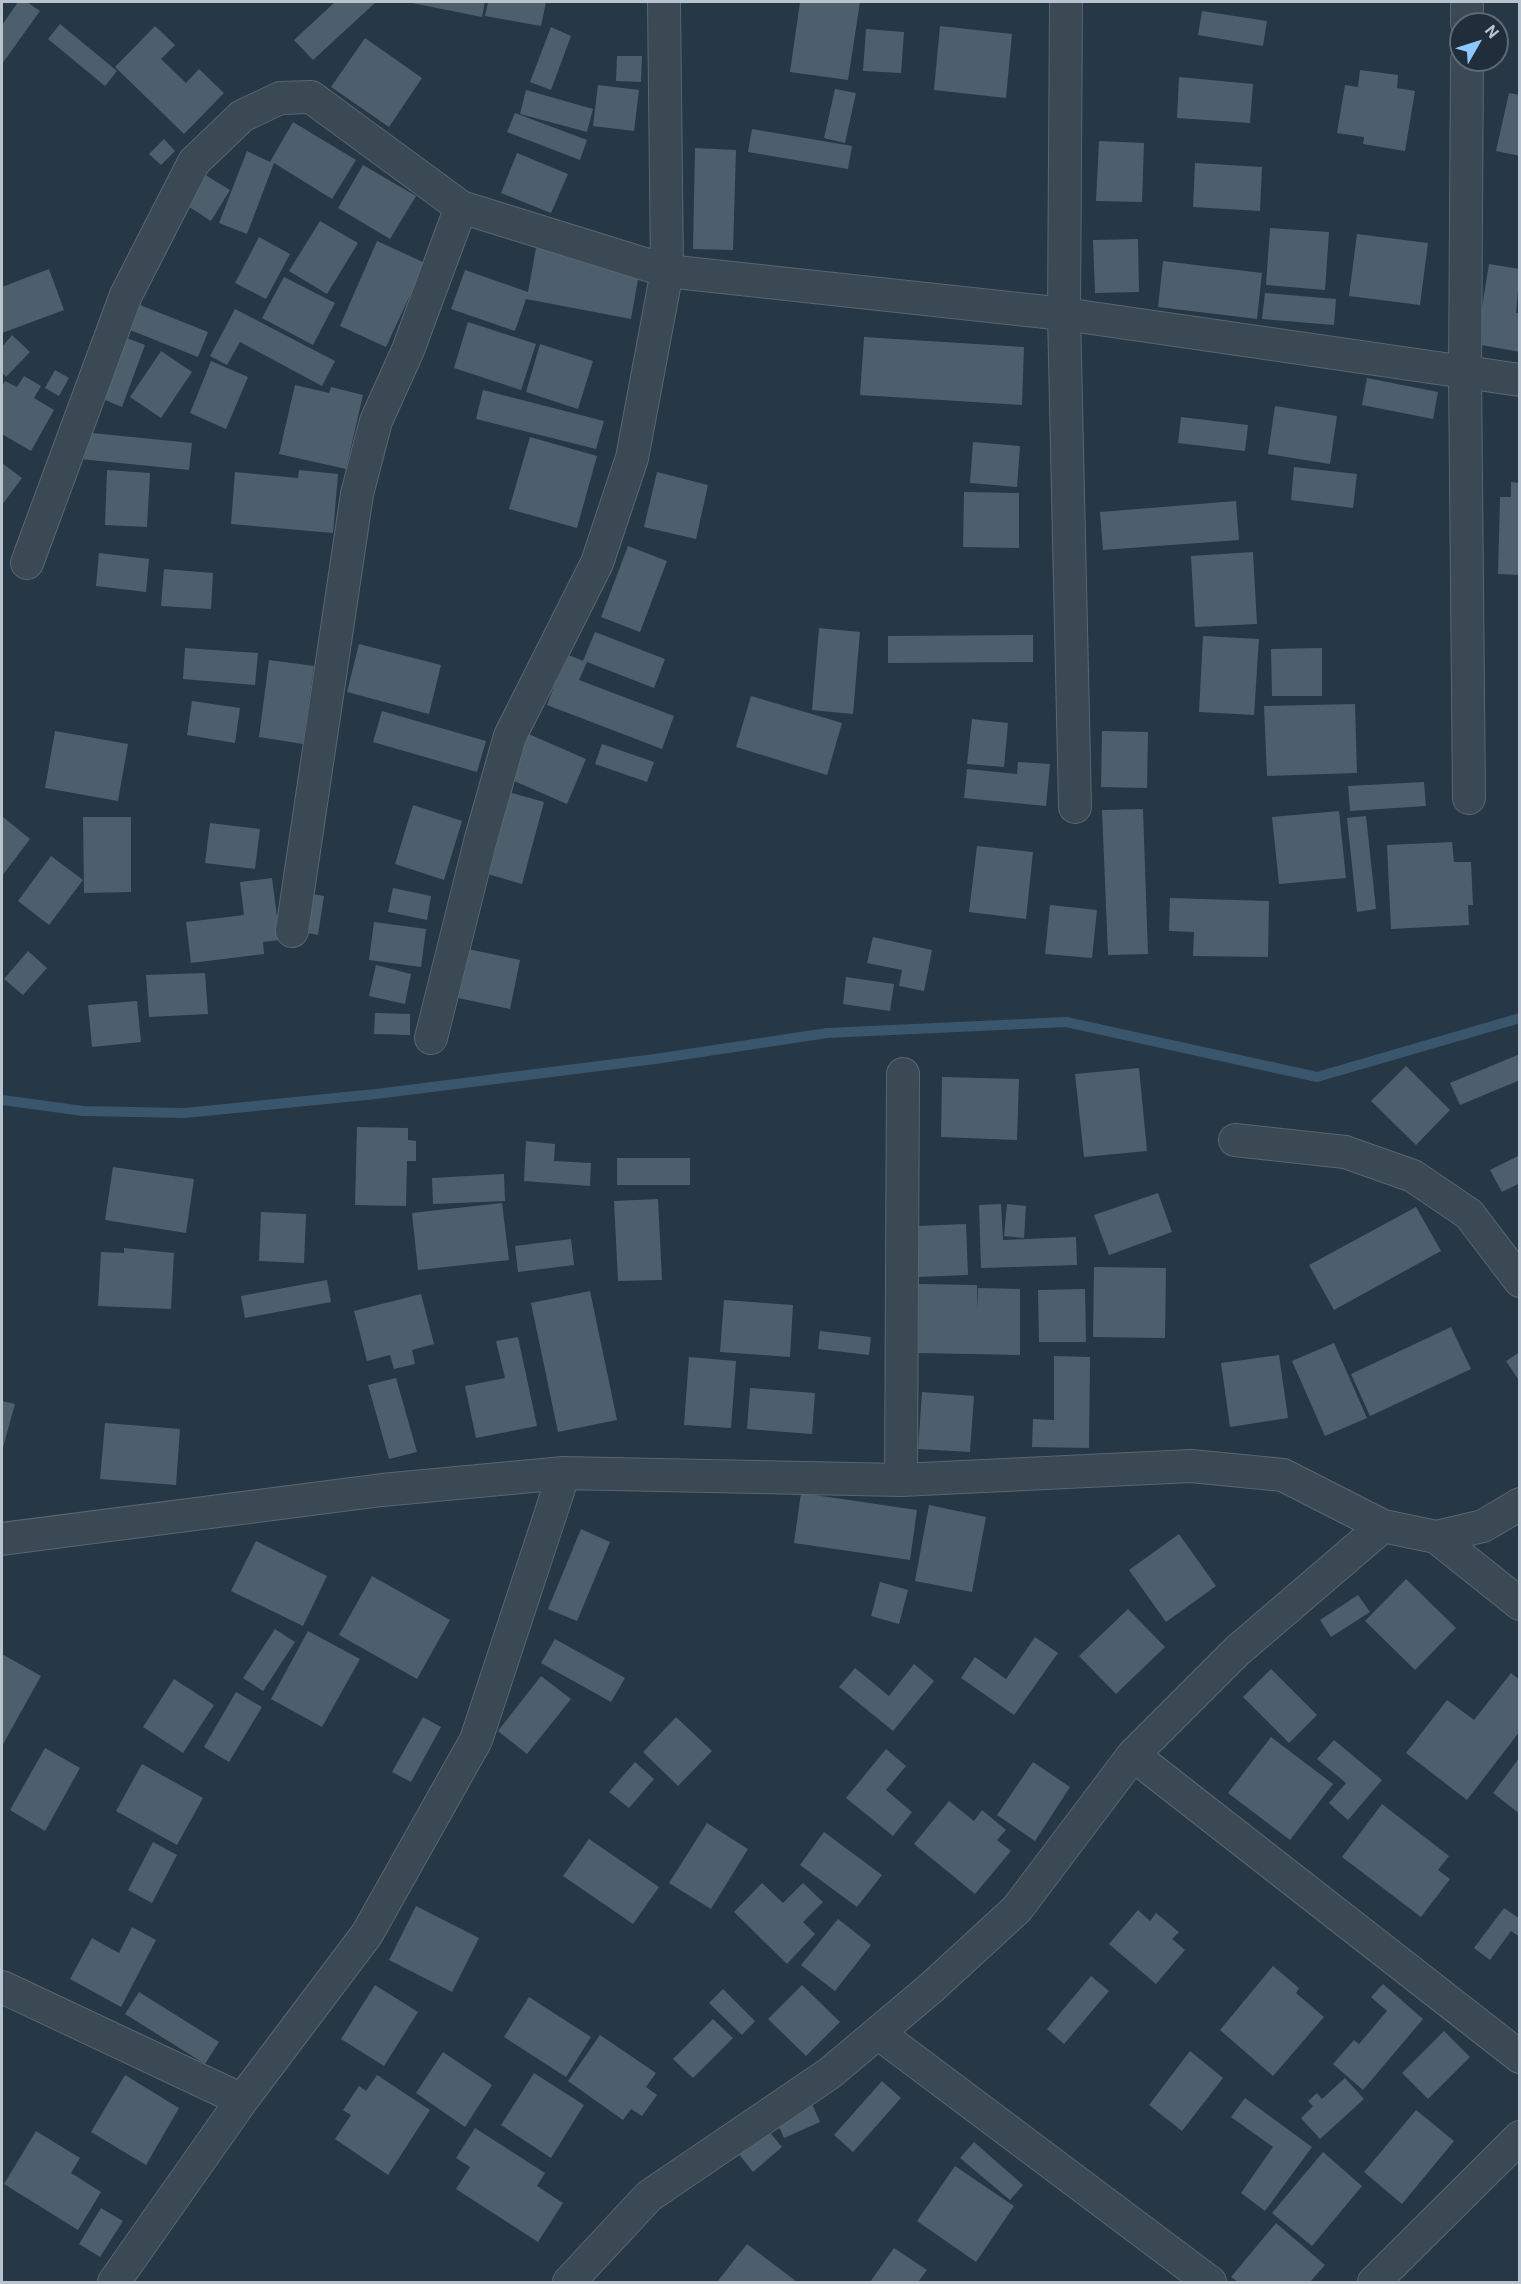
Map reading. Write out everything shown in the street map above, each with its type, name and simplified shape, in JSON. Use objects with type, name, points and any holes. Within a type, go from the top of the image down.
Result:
[{"type":"street","points":[[431,1038],[480,842],[510,736],[597,563],[632,458],[667,271],[664,2]]},
{"type":"street","points":[[1066,2],[1064,314],[1075,807]]},
{"type":"street","points":[[1467,72],[1465,373],[1469,798]]},
{"type":"street","points":[[27,563],[126,295],[194,162],[242,116],[280,98],[311,97],[461,207],[667,271],[1064,314],[1520,380]]},
{"type":"street","points":[[292,931],[357,494],[376,421],[408,350],[461,207]]},
{"type":"street","points":[[901,1480],[903,1074]]},
{"type":"street","points":[[1235,1140],[1345,1152],[1413,1176],[1469,1214],[1520,1281]]},
{"type":"street","points":[[2,1539],[382,1490],[564,1473],[901,1480],[1191,1466],[1283,1475],[1383,1526],[1436,1537],[1483,1526],[1520,1504]]},
{"type":"street","points":[[114,2283],[242,2100],[366,1934],[476,1740],[564,1473]]},
{"type":"street","points":[[569,2283],[649,2196],[830,2073],[1017,1909],[1133,1755],[1237,1651],[1383,1526]]},
{"type":"street","points":[[1436,1537],[1520,1604]]},
{"type":"street","points":[[1133,1755],[1520,2057]]},
{"type":"street","points":[[2,1987],[242,2100]]},
{"type":"street","points":[[878,2033],[1210,2283]]},
{"type":"street","points":[[1374,2283],[1520,2137]]},
{"type":"building","points":[[18,2],[27,2],[40,11],[2,64],[2,25]]},
{"type":"building","points":[[335,2],[376,2],[313,60],[294,40]]},
{"type":"building","points":[[407,2],[485,2],[482,17]]},
{"type":"building","points":[[488,2],[546,2],[541,26],[485,16]]},
{"type":"building","points":[[800,2],[860,2],[848,80],[790,72]]},
{"type":"building","points":[[1202,11],[1267,21],[1263,46],[1198,35]]},
{"type":"building","points":[[60,24],[117,71],[105,86],[48,39]]},
{"type":"building","points":[[155,26],[175,45],[161,59],[186,83],[199,69],[224,93],[184,134],[115,67]]},
{"type":"building","points":[[940,26],[1012,34],[1006,98],[934,90]]},
{"type":"building","points":[[551,27],[571,36],[551,90],[530,82]]},
{"type":"building","points":[[866,29],[904,32],[901,73],[863,71]]},
{"type":"building","points":[[365,38],[422,78],[389,127],[331,87]]},
{"type":"building","points":[[617,56],[642,56],[641,82],[616,81]]},
{"type":"building","points":[[1360,70],[1398,75],[1397,88],[1415,91],[1405,151],[1363,144],[1364,137],[1337,133],[1345,85],[1358,87]]},
{"type":"building","points":[[1179,77],[1253,84],[1250,123],[1177,118]]},
{"type":"building","points":[[598,85],[639,90],[634,131],[593,126]]},
{"type":"building","points":[[835,89],[856,93],[845,143],[824,138]]},
{"type":"building","points":[[526,90],[593,109],[587,132],[520,114]]},
{"type":"building","points":[[1509,93],[1520,95],[1520,156],[1496,151]]},
{"type":"building","points":[[515,113],[587,140],[580,160],[507,132]]},
{"type":"building","points":[[293,122],[356,160],[332,199],[274,163],[247,234],[219,223],[247,151],[270,162]]},
{"type":"building","points":[[752,129],[852,146],[848,169],[748,152]]},
{"type":"building","points":[[164,139],[175,151],[161,165],[149,154]]},
{"type":"building","points":[[1099,141],[1144,143],[1142,202],[1096,201]]},
{"type":"building","points":[[695,148],[736,150],[733,250],[693,249]]},
{"type":"building","points":[[517,153],[568,174],[551,213],[501,193]]},
{"type":"building","points":[[1195,163],[1262,167],[1260,211],[1193,207]]},
{"type":"building","points":[[363,165],[416,196],[390,239],[338,208]]},
{"type":"building","points":[[199,171],[230,190],[211,221],[180,201]]},
{"type":"building","points":[[320,221],[358,243],[327,294],[289,271]]},
{"type":"building","points":[[1270,228],[1329,232],[1325,290],[1266,285]]},
{"type":"building","points":[[1357,234],[1428,243],[1420,305],[1349,296]]},
{"type":"building","points":[[259,237],[290,254],[266,299],[235,283]]},
{"type":"building","points":[[1138,239],[1139,292],[1095,293],[1093,240]]},
{"type":"building","points":[[377,241],[425,263],[386,347],[340,326]]},
{"type":"building","points":[[536,248],[640,268],[631,319],[526,299],[515,331],[451,309],[465,270],[528,292]]},
{"type":"building","points":[[1163,261],[1262,273],[1257,319],[1158,307]]},
{"type":"building","points":[[1489,264],[1520,269],[1516,313],[1520,313],[1520,352],[1476,344]]},
{"type":"building","points":[[49,269],[64,310],[2,333],[2,287]]},
{"type":"building","points":[[284,277],[335,303],[313,345],[262,318]]},
{"type":"building","points":[[1265,293],[1336,299],[1334,325],[1262,319]]},
{"type":"building","points":[[135,303],[208,332],[198,357],[125,328]]},
{"type":"building","points":[[235,309],[335,361],[322,386],[240,342],[227,365],[210,356]]},
{"type":"building","points":[[468,322],[536,344],[521,390],[454,368]]},
{"type":"building","points":[[12,335],[30,352],[6,377],[2,372],[2,347]]},
{"type":"building","points":[[122,336],[145,345],[122,407],[98,397]]},
{"type":"building","points":[[864,337],[1024,347],[1022,405],[860,395]]},
{"type":"building","points":[[540,344],[593,361],[578,409],[526,392]]},
{"type":"building","points":[[161,351],[192,372],[161,418],[130,397]]},
{"type":"building","points":[[211,361],[248,377],[226,429],[190,413]]},
{"type":"building","points":[[55,370],[69,378],[59,396],[45,388]]},
{"type":"building","points":[[24,376],[41,386],[34,398],[54,410],[31,451],[2,434],[2,387],[5,381],[17,387]]},
{"type":"building","points":[[1367,378],[1438,392],[1433,419],[1362,405]]},
{"type":"building","points":[[295,385],[329,393],[331,387],[363,395],[346,469],[279,454]]},
{"type":"building","points":[[483,390],[604,421],[596,449],[476,419]]},
{"type":"building","points":[[1275,406],[1337,416],[1330,464],[1268,454]]},
{"type":"building","points":[[1181,417],[1248,425],[1245,451],[1178,443]]},
{"type":"building","points":[[82,432],[192,443],[189,470],[80,459]]},
{"type":"building","points":[[530,437],[597,456],[577,528],[509,509]]},
{"type":"building","points":[[973,442],[1020,446],[1017,487],[970,483]]},
{"type":"building","points":[[2,463],[22,478],[2,505]]},
{"type":"building","points":[[1294,467],[1357,474],[1353,508],[1291,500]]},
{"type":"building","points":[[107,470],[150,473],[147,527],[105,525]]},
{"type":"building","points":[[299,470],[338,474],[333,533],[231,524],[235,472],[298,478]]},
{"type":"building","points":[[657,472],[708,485],[696,539],[644,527]]},
{"type":"building","points":[[1511,482],[1520,483],[1520,575],[1498,574],[1500,497],[1511,497]]},
{"type":"building","points":[[964,492],[1019,493],[1019,548],[963,547]]},
{"type":"building","points":[[1236,501],[1239,540],[1103,550],[1100,512]]},
{"type":"building","points":[[628,546],[667,561],[640,632],[601,617]]},
{"type":"building","points":[[1253,552],[1257,624],[1195,627],[1191,556]]},
{"type":"building","points":[[99,553],[149,559],[146,592],[96,586]]},
{"type":"building","points":[[164,569],[213,573],[211,609],[161,606]]},
{"type":"building","points":[[819,628],[860,632],[853,714],[812,710]]},
{"type":"building","points":[[595,632],[665,659],[654,688],[587,662],[579,680],[674,716],[662,749],[547,705],[566,654],[583,661]]},
{"type":"building","points":[[1033,635],[1033,662],[888,663],[888,636]]},
{"type":"building","points":[[1203,636],[1259,639],[1254,715],[1199,712]]},
{"type":"building","points":[[359,644],[441,665],[429,714],[347,692]]},
{"type":"building","points":[[185,648],[258,653],[255,685],[183,679]]},
{"type":"building","points":[[1322,648],[1322,696],[1272,696],[1271,649]]},
{"type":"building","points":[[269,660],[314,666],[303,744],[259,737]]},
{"type":"building","points":[[751,696],[842,723],[827,775],[736,747]]},
{"type":"building","points":[[192,701],[240,708],[235,743],[187,735]]},
{"type":"building","points":[[1355,704],[1357,773],[1267,776],[1264,706]]},
{"type":"building","points":[[382,711],[486,741],[477,772],[373,742]]},
{"type":"building","points":[[972,719],[1008,723],[1004,767],[967,764]]},
{"type":"building","points":[[55,731],[128,744],[118,801],[45,788]]},
{"type":"building","points":[[1102,731],[1148,732],[1147,788],[1101,787]]},
{"type":"building","points":[[524,732],[586,759],[567,804],[505,777]]},
{"type":"building","points":[[602,744],[654,762],[647,782],[595,764]]},
{"type":"building","points":[[1018,762],[1050,764],[1046,806],[964,798],[967,769],[1017,774]]},
{"type":"building","points":[[1424,782],[1426,806],[1350,811],[1348,786]]},
{"type":"building","points":[[498,789],[544,802],[522,884],[477,871]]},
{"type":"building","points":[[413,805],[462,821],[444,880],[395,864]]},
{"type":"building","points":[[1143,809],[1148,954],[1108,955],[1102,810]]},
{"type":"building","points":[[1339,811],[1346,878],[1279,884],[1272,817]]},
{"type":"building","points":[[2,816],[30,839],[2,876]]},
{"type":"building","points":[[1366,816],[1376,909],[1357,912],[1347,818]]},
{"type":"building","points":[[83,817],[131,817],[131,892],[84,893]]},
{"type":"building","points":[[210,823],[260,829],[255,869],[205,863]]},
{"type":"building","points":[[1452,842],[1454,862],[1471,862],[1473,905],[1468,905],[1469,925],[1391,929],[1387,845]]},
{"type":"building","points":[[977,846],[1033,852],[1026,919],[969,912]]},
{"type":"building","points":[[51,856],[83,880],[49,925],[18,901]]},
{"type":"building","points":[[272,878],[280,940],[263,942],[264,954],[191,963],[186,922],[244,915],[240,882]]},
{"type":"building","points":[[393,888],[431,896],[427,920],[388,912]]},
{"type":"building","points":[[304,893],[324,896],[318,935],[298,931]]},
{"type":"building","points":[[1170,898],[1269,901],[1268,957],[1193,956],[1194,932],[1169,931]]},
{"type":"building","points":[[1050,905],[1097,910],[1092,958],[1045,954]]},
{"type":"building","points":[[374,922],[426,929],[421,967],[369,960]]},
{"type":"building","points":[[873,937],[932,950],[924,991],[899,986],[902,970],[867,963]]},
{"type":"building","points":[[463,948],[520,960],[510,1009],[453,997]]},
{"type":"building","points":[[28,951],[47,968],[23,995],[4,979]]},
{"type":"building","points":[[376,965],[411,974],[405,1004],[369,996]]},
{"type":"building","points":[[205,973],[208,1014],[149,1017],[146,975]]},
{"type":"building","points":[[846,977],[894,984],[890,1011],[843,1004]]},
{"type":"building","points":[[137,1001],[141,1042],[92,1047],[88,1005]]},
{"type":"building","points":[[375,1013],[410,1014],[410,1035],[374,1034]]},
{"type":"building","points":[[1520,1054],[1520,1080],[1460,1105],[1450,1083]]},
{"type":"building","points":[[1406,1066],[1450,1110],[1416,1145],[1371,1101]]},
{"type":"building","points":[[1139,1068],[1147,1151],[1084,1157],[1075,1074]]},
{"type":"building","points":[[942,1077],[1019,1079],[1017,1140],[941,1137]]},
{"type":"building","points":[[357,1127],[408,1128],[408,1140],[416,1141],[416,1161],[407,1161],[406,1206],[355,1205]]},
{"type":"building","points":[[526,1141],[555,1144],[554,1161],[591,1163],[590,1186],[524,1181]]},
{"type":"building","points":[[1520,1155],[1520,1183],[1502,1192],[1490,1170]]},
{"type":"building","points":[[617,1158],[690,1158],[690,1185],[617,1185]]},
{"type":"building","points":[[113,1167],[194,1179],[186,1233],[105,1220]]},
{"type":"building","points":[[504,1174],[505,1201],[433,1204],[432,1178]]},
{"type":"building","points":[[1158,1193],[1172,1232],[1109,1255],[1094,1215]]},
{"type":"building","points":[[658,1199],[662,1280],[618,1281],[614,1201]]},
{"type":"building","points":[[502,1203],[509,1260],[418,1270],[412,1213]]},
{"type":"building","points":[[1001,1204],[1003,1240],[1076,1237],[1077,1265],[981,1268],[979,1205]]},
{"type":"building","points":[[1007,1204],[1026,1206],[1024,1238],[1004,1236]]},
{"type":"building","points":[[1416,1207],[1441,1251],[1334,1310],[1309,1265]]},
{"type":"building","points":[[261,1212],[306,1214],[304,1263],[259,1261]]},
{"type":"building","points":[[966,1224],[968,1275],[917,1277],[915,1226]]},
{"type":"building","points":[[571,1239],[574,1265],[518,1272],[515,1246]]},
{"type":"building","points":[[124,1248],[174,1253],[171,1309],[98,1306],[101,1252],[124,1253]]},
{"type":"building","points":[[1094,1267],[1166,1268],[1165,1338],[1093,1337]]},
{"type":"building","points":[[327,1280],[331,1302],[245,1318],[241,1296]]},
{"type":"building","points":[[919,1284],[977,1285],[977,1310],[978,1288],[1020,1289],[1020,1355],[918,1353]]},
{"type":"building","points":[[1085,1289],[1086,1342],[1039,1342],[1038,1290]]},
{"type":"building","points":[[590,1291],[617,1420],[558,1432],[531,1303]]},
{"type":"building","points":[[421,1294],[434,1344],[412,1350],[415,1364],[394,1369],[390,1355],[367,1361],[354,1311]]},
{"type":"building","points":[[724,1300],[793,1305],[790,1357],[720,1352]]},
{"type":"building","points":[[1451,1327],[1471,1369],[1370,1416],[1351,1374]]},
{"type":"building","points":[[820,1331],[871,1337],[869,1355],[818,1349]]},
{"type":"building","points":[[518,1337],[537,1426],[476,1438],[465,1386],[505,1378],[496,1341]]},
{"type":"building","points":[[1334,1343],[1367,1418],[1325,1436],[1292,1361]]},
{"type":"building","points":[[1520,1352],[1520,1382],[1506,1361]]},
{"type":"building","points":[[1279,1355],[1288,1418],[1230,1427],[1221,1363]]},
{"type":"building","points":[[1054,1356],[1090,1357],[1089,1448],[1032,1447],[1033,1419],[1054,1420]]},
{"type":"building","points":[[689,1357],[736,1361],[731,1428],[684,1425]]},
{"type":"building","points":[[396,1378],[417,1452],[389,1459],[368,1385]]},
{"type":"building","points":[[750,1388],[815,1393],[812,1434],[747,1429]]},
{"type":"building","points":[[922,1392],[974,1396],[970,1452],[918,1449]]},
{"type":"building","points":[[2,1401],[15,1404],[2,1451]]},
{"type":"building","points":[[105,1423],[180,1429],[176,1485],[100,1479]]},
{"type":"building","points":[[801,1493],[917,1510],[910,1560],[794,1543]]},
{"type":"building","points":[[929,1505],[986,1517],[972,1592],[915,1581]]},
{"type":"building","points":[[581,1529],[610,1542],[577,1621],[548,1609]]},
{"type":"building","points":[[1179,1534],[1216,1586],[1166,1622],[1129,1570]]},
{"type":"building","points":[[256,1541],[327,1576],[303,1626],[231,1591]]},
{"type":"building","points":[[372,1576],[450,1620],[417,1679],[339,1635]]},
{"type":"building","points":[[1406,1579],[1456,1628],[1415,1670],[1365,1621]]},
{"type":"building","points":[[880,1582],[908,1590],[899,1624],[871,1616]]},
{"type":"building","points":[[1358,1595],[1370,1612],[1331,1637],[1320,1620]]},
{"type":"building","points":[[1128,1609],[1165,1647],[1116,1694],[1079,1656]]},
{"type":"building","points":[[275,1629],[295,1642],[263,1691],[243,1678]]},
{"type":"building","points":[[308,1631],[360,1659],[322,1727],[271,1699]]},
{"type":"building","points":[[1035,1637],[1058,1653],[1014,1715],[961,1678],[975,1657],[1006,1679]]},
{"type":"building","points":[[555,1639],[625,1678],[611,1702],[541,1663]]},
{"type":"building","points":[[2,1654],[41,1676],[2,1746]]},
{"type":"building","points":[[914,1664],[934,1681],[893,1731],[839,1687],[855,1668],[889,1696]]},
{"type":"building","points":[[1271,1669],[1317,1715],[1289,1743],[1243,1697]]},
{"type":"building","points":[[1511,1673],[1520,1680],[1520,1731],[1467,1800],[1406,1753],[1447,1700],[1474,1720]]},
{"type":"building","points":[[541,1676],[571,1699],[527,1754],[498,1731]]},
{"type":"building","points":[[174,1679],[214,1705],[183,1753],[143,1727]]},
{"type":"building","points":[[236,1692],[262,1707],[229,1762],[204,1747]]},
{"type":"building","points":[[423,1717],[441,1727],[411,1782],[392,1772]]},
{"type":"building","points":[[676,1717],[712,1751],[678,1786],[643,1752]]},
{"type":"building","points":[[1271,1737],[1333,1784],[1290,1840],[1228,1793]]},
{"type":"building","points":[[1334,1740],[1382,1780],[1348,1820],[1329,1803],[1346,1783],[1317,1759]]},
{"type":"building","points":[[45,1748],[80,1768],[45,1831],[10,1810]]},
{"type":"building","points":[[886,1749],[906,1766],[886,1790],[912,1812],[893,1836],[846,1798]]},
{"type":"building","points":[[1520,1757],[1520,1814],[1493,1793]]},
{"type":"building","points":[[635,1762],[654,1779],[629,1808],[609,1792]]},
{"type":"building","points":[[1033,1762],[1070,1787],[1035,1841],[997,1815]]},
{"type":"building","points":[[142,1764],[203,1798],[177,1845],[116,1811]]},
{"type":"building","points":[[949,1801],[974,1821],[982,1810],[1006,1830],[997,1840],[1011,1851],[975,1894],[914,1844]]},
{"type":"building","points":[[1382,1804],[1449,1856],[1438,1870],[1450,1879],[1421,1917],[1342,1857]]},
{"type":"building","points":[[707,1823],[748,1849],[711,1909],[669,1883]]},
{"type":"building","points":[[824,1832],[882,1875],[857,1907],[800,1865]]},
{"type":"building","points":[[589,1839],[659,1887],[633,1924],[563,1876]]},
{"type":"building","points":[[153,1842],[177,1855],[152,1903],[128,1890]]},
{"type":"building","points":[[762,1883],[783,1903],[803,1883],[823,1902],[803,1922],[815,1934],[787,1964],[734,1912]]},
{"type":"building","points":[[416,1906],[479,1938],[452,1992],[389,1960]]},
{"type":"building","points":[[1504,1908],[1520,1919],[1520,1937],[1511,1931],[1490,1960],[1474,1948]]},
{"type":"building","points":[[1138,1910],[1150,1921],[1156,1913],[1179,1932],[1172,1939],[1185,1950],[1156,1984],[1109,1944]]},
{"type":"building","points":[[838,1919],[871,1945],[835,1991],[801,1965]]},
{"type":"building","points":[[132,1927],[156,1940],[121,2007],[70,1979],[92,1938],[119,1953]]},
{"type":"building","points":[[1273,1966],[1299,1988],[1296,1993],[1324,2017],[1273,2076],[1220,2030]]},
{"type":"building","points":[[1091,1976],[1109,1991],[1064,2044],[1047,2029]]},
{"type":"building","points":[[1383,1984],[1423,2019],[1363,2090],[1333,2064],[1354,2040],[1359,2044],[1387,2011],[1371,1997]]},
{"type":"building","points":[[375,1985],[418,2012],[384,2066],[341,2039]]},
{"type":"building","points":[[802,1985],[840,2022],[806,2056],[768,2019]]},
{"type":"building","points":[[723,1989],[755,2021],[742,2035],[709,2003]]},
{"type":"building","points":[[139,1992],[219,2042],[205,2064],[125,2014]]},
{"type":"building","points":[[529,1997],[591,2037],[566,2077],[504,2037]]},
{"type":"building","points":[[713,2019],[733,2038],[693,2078],[673,2059]]},
{"type":"building","points":[[1444,2031],[1470,2057],[1428,2099],[1402,2073]]},
{"type":"building","points":[[600,2035],[656,2073],[646,2087],[657,2095],[642,2116],[631,2109],[623,2120],[568,2081]]},
{"type":"building","points":[[1190,2051],[1223,2078],[1182,2131],[1149,2105]]},
{"type":"building","points":[[443,2052],[492,2085],[465,2127],[416,2093]]},
{"type":"building","points":[[534,2073],[584,2105],[551,2158],[501,2125]]},
{"type":"building","points":[[125,2075],[179,2108],[146,2165],[91,2132]]},
{"type":"building","points":[[377,2075],[430,2110],[388,2175],[335,2139],[351,2115],[343,2110],[359,2086],[366,2091]]},
{"type":"building","points":[[1345,2078],[1364,2099],[1320,2139],[1301,2118],[1313,2106],[1308,2101],[1317,2093],[1322,2099]]},
{"type":"building","points":[[882,2081],[901,2098],[853,2152],[834,2135]]},
{"type":"building","points":[[1245,2098],[1312,2147],[1265,2211],[1241,2193],[1273,2147],[1231,2117]]},
{"type":"building","points":[[812,2104],[820,2122],[784,2138],[776,2120]]},
{"type":"building","points":[[1416,2110],[1454,2141],[1402,2204],[1364,2172]]},
{"type":"building","points":[[475,2128],[545,2173],[537,2186],[563,2203],[538,2242],[456,2189],[470,2167],[456,2158]]},
{"type":"building","points":[[767,2129],[782,2147],[753,2172],[738,2153]]},
{"type":"building","points":[[36,2131],[80,2158],[71,2173],[101,2192],[78,2230],[4,2184]]},
{"type":"building","points":[[974,2142],[1023,2185],[1010,2200],[960,2158]]},
{"type":"building","points":[[1323,2152],[1362,2186],[1312,2246],[1272,2213]]},
{"type":"building","points":[[955,2166],[1014,2206],[976,2262],[917,2221]]},
{"type":"building","points":[[101,2208],[123,2221],[100,2257],[79,2244]]},
{"type":"building","points":[[1276,2223],[1325,2265],[1310,2282],[1238,2282],[1231,2277]]},
{"type":"building","points":[[747,2244],[797,2282],[717,2282]]},
{"type":"building","points":[[894,2248],[927,2270],[918,2282],[870,2282]]},
{"type":"waterway","points":[[2,1100],[83,1111],[185,1113],[376,1094],[655,1059],[827,1033],[1066,1022],[1317,1077],[1520,1018]]}]
